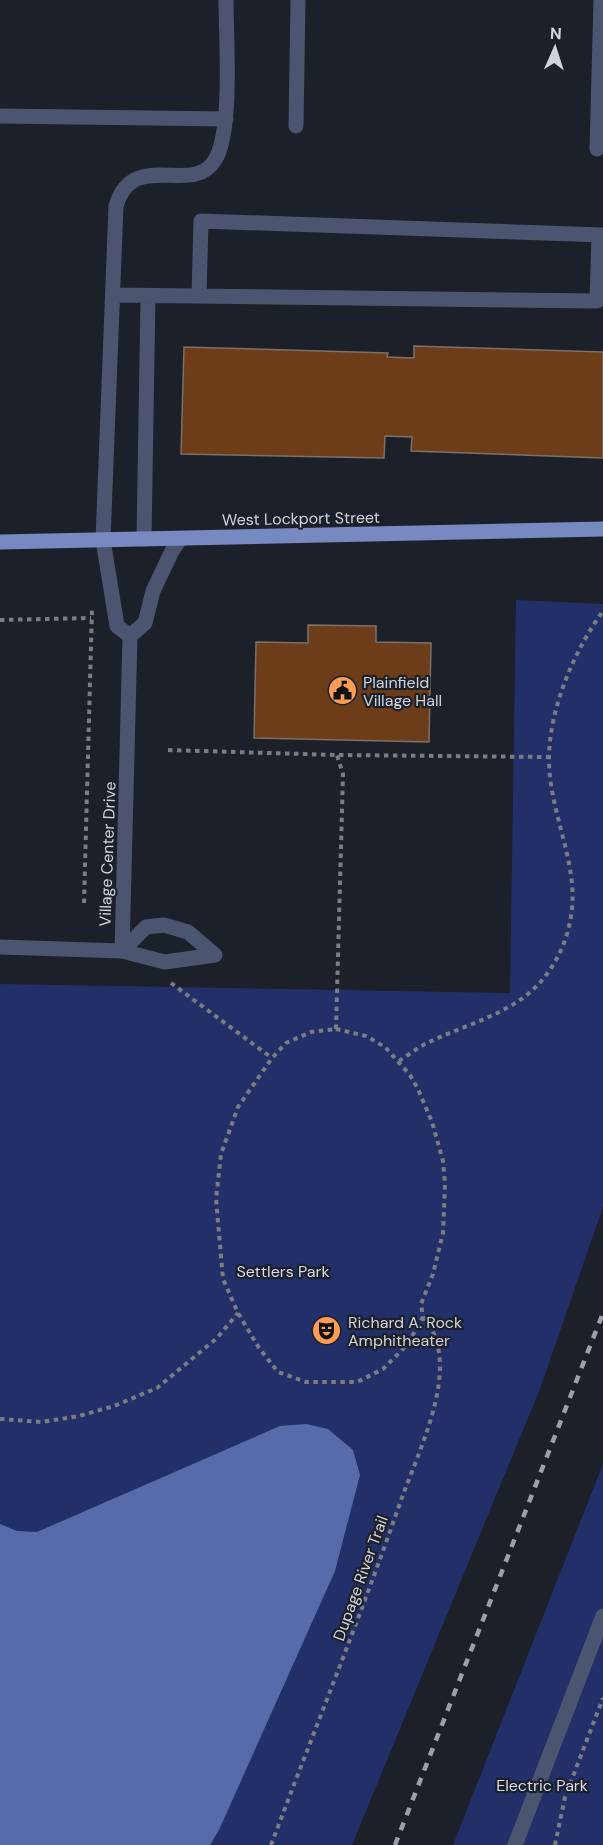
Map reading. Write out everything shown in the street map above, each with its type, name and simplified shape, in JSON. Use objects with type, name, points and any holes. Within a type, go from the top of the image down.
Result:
[{"type":"main road","name":"West Lockport Street","points":[[0,542],[602,528]]},
{"type":"street","points":[[180,538],[153,591],[145,623],[130,636],[117,626],[103,540],[116,206],[121,191],[133,180],[147,176],[193,175],[207,170],[216,160],[223,141],[226,119],[226,0]]},
{"type":"street","points":[[296,126],[298,0]]},
{"type":"street","points":[[597,149],[601,0]]},
{"type":"street","points":[[0,116],[226,119]]},
{"type":"street","points":[[114,295],[597,301],[601,235],[201,222],[199,296]]},
{"type":"street","points":[[144,539],[148,296]]},
{"type":"street","name":"Village Center Drive","points":[[0,947],[122,951],[130,636]]},
{"type":"street","points":[[164,925],[188,932],[215,955],[165,962],[122,951],[146,927],[164,925]]},
{"type":"street","points":[[515,1845],[603,1616]]},
{"type":"path","points":[[84,903],[92,600]]},
{"type":"path","points":[[399,1061],[424,1045],[486,1018],[527,994],[546,975],[559,957],[566,939],[572,884],[550,789],[551,735],[562,692],[587,634],[603,611]]},
{"type":"path","points":[[0,620],[91,618]]},
{"type":"path","points":[[168,750],[337,755],[549,757]]},
{"type":"path","points":[[336,1029],[343,774],[337,755]]},
{"type":"path","points":[[168,981],[272,1058]]},
{"type":"path","points":[[336,1029],[366,1036],[385,1047],[399,1061],[418,1089],[432,1122],[443,1161],[445,1184],[443,1233],[433,1274],[421,1304],[423,1317],[407,1345],[383,1369],[357,1382],[306,1382],[278,1372],[259,1348],[238,1313],[223,1279],[216,1199],[221,1154],[238,1107],[272,1058],[286,1043],[311,1032],[336,1029]]},
{"type":"path","points":[[0,1419],[42,1422],[79,1416],[114,1406],[157,1389],[217,1338],[238,1313]]},
{"type":"path","name":"Dupage River Trail","points":[[271,1845],[363,1608],[435,1407],[440,1369],[439,1348],[431,1327],[423,1317]]},
{"type":"path","points":[[555,1845],[565,1797],[603,1698]]},
{"type":"green space","name":"Settlers Park","points":[[516,600],[603,604],[603,1207],[540,1389],[352,1845],[0,1845],[0,984],[510,993]]},
{"type":"green space","name":"Electric Park","points":[[603,1464],[603,1845],[453,1845]]},
{"type":"shaded area","points":[[306,1424],[328,1429],[353,1450],[360,1475],[335,1571],[219,1830],[210,1845],[0,1845],[0,1524],[17,1531],[37,1532],[280,1426]]},
{"type":"building","points":[[414,346],[603,352],[603,458],[411,451],[412,437],[385,436],[384,458],[181,454],[184,347],[388,353],[387,357],[414,358]]},
{"type":"building","name":"Plainfield Village Hall","points":[[308,625],[376,626],[376,642],[431,643],[429,742],[254,738],[256,642],[308,643]]},
{"type":"railway","points":[[395,1845],[603,1313]]},
{"type":"place","name":"Plainfield Village Hall","points":[[342,691]]},
{"type":"place","name":"Richard A. Rock Amphitheater","points":[[327,1331]]}]
